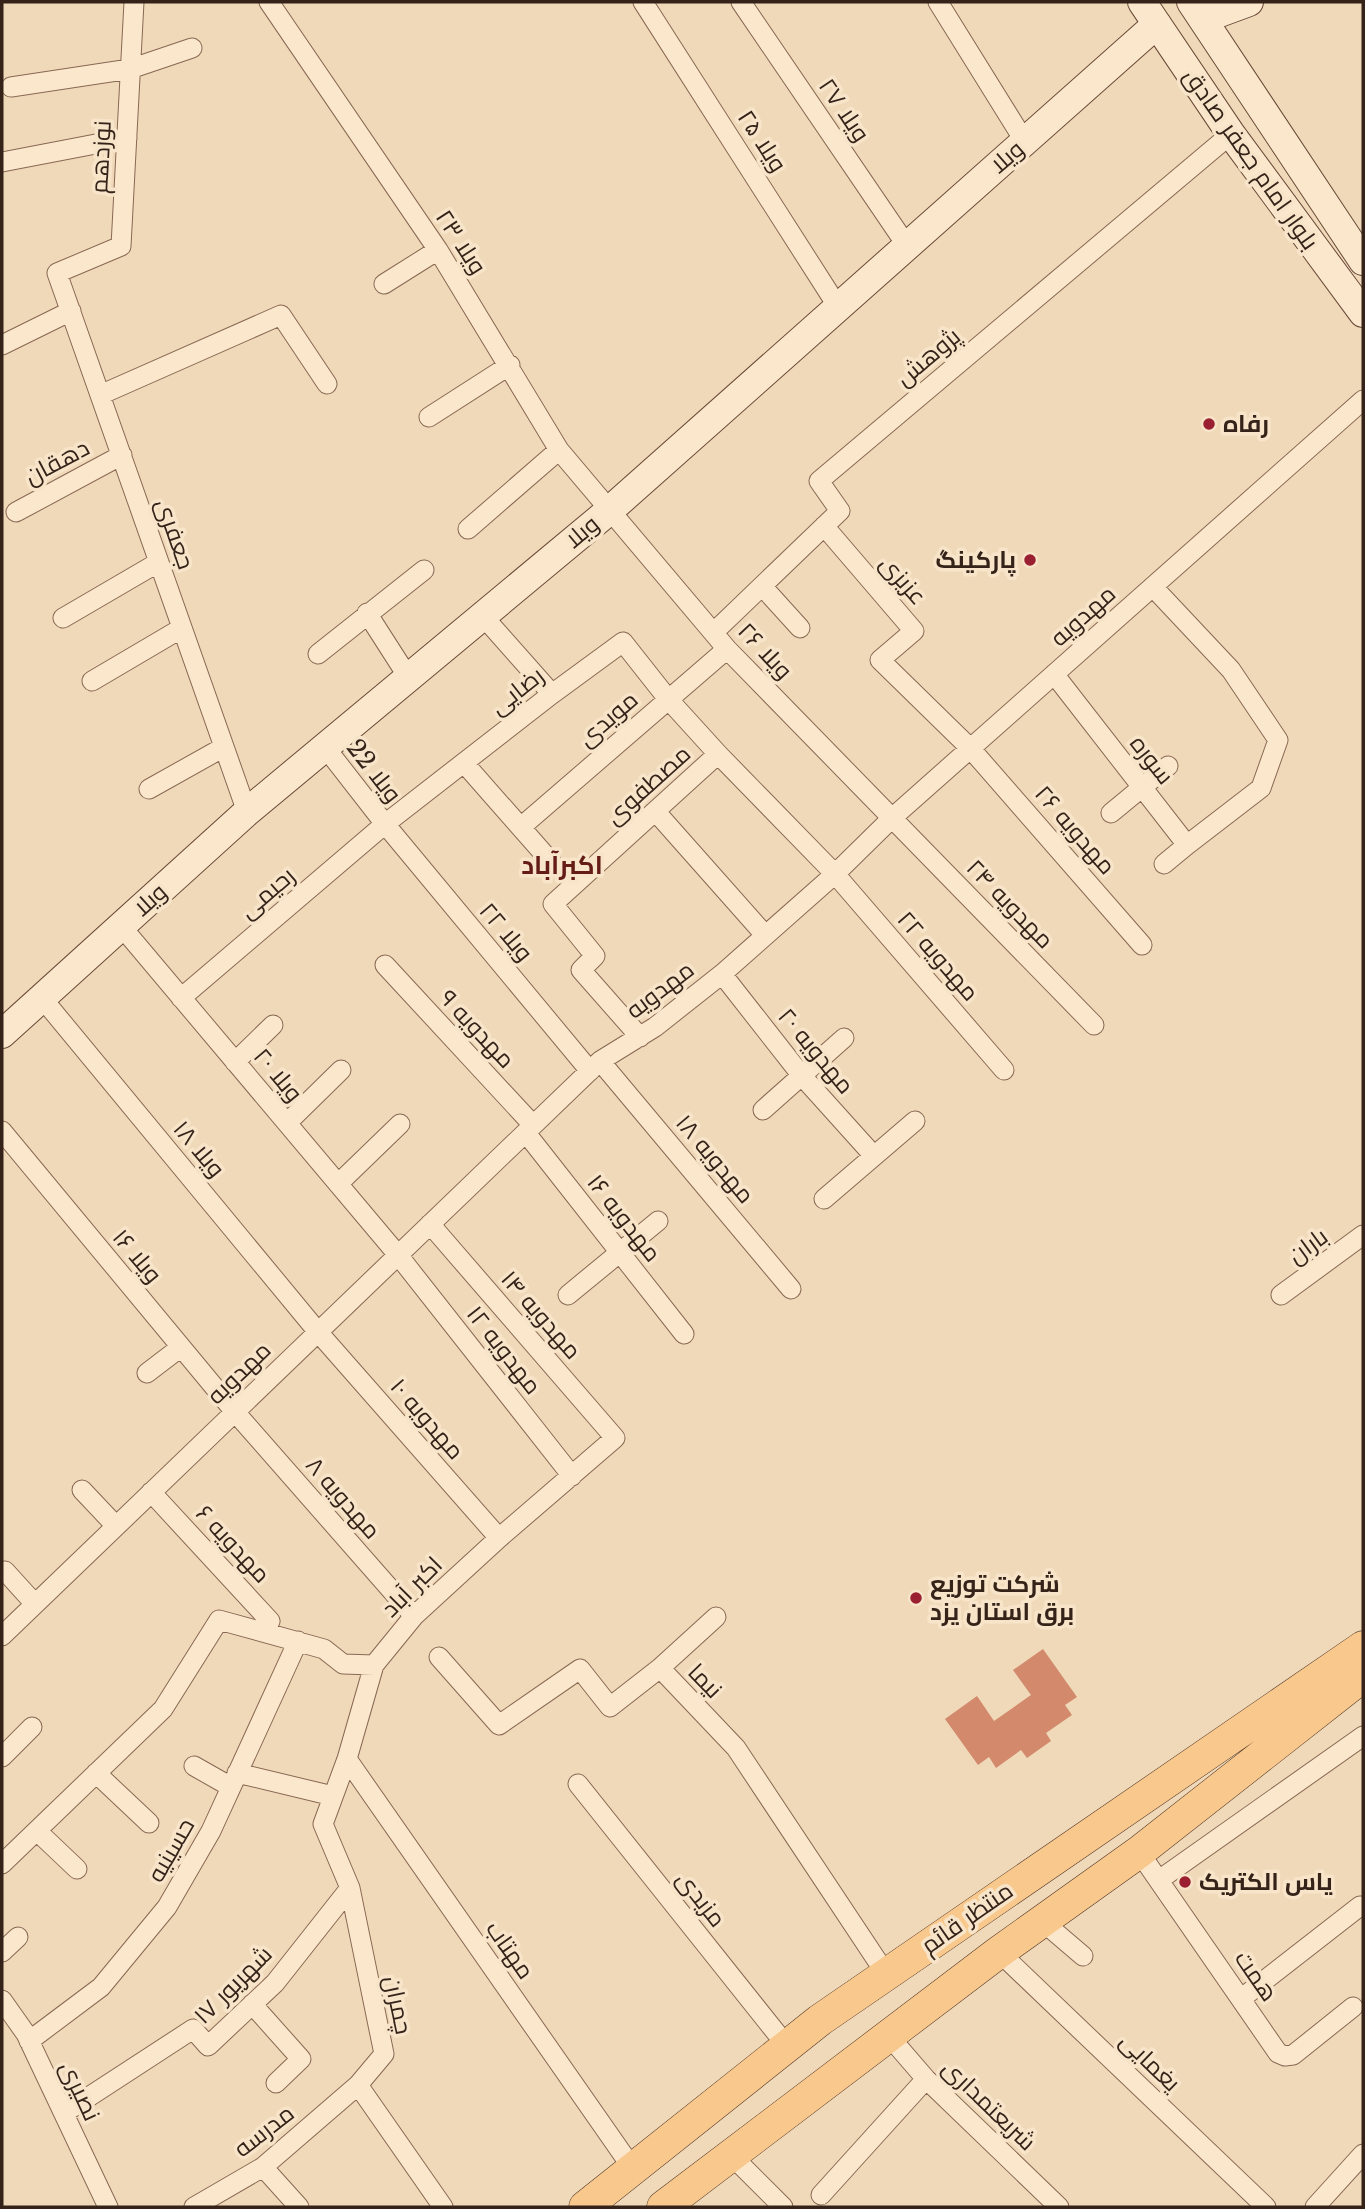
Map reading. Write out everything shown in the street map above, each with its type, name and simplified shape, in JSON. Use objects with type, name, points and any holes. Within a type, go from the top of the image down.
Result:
[{"type":"main road","name":"منتظر قائم","points":[[585,2207],[786,2045],[1363,1647]]},
{"type":"main road","name":"منتظر قائم","points":[[663,2207],[999,1952],[1139,1852],[1363,1676]]},
{"type":"street","name":"نوزدهم","points":[[57,273],[121,246],[134,2]]},
{"type":"street","name":"ویلا ۲۳","points":[[269,2],[438,250],[559,450],[610,510]]},
{"type":"street","name":"ویلا ۲۵","points":[[643,2],[838,306]]},
{"type":"street","name":"ویلا ۲۷","points":[[741,2],[907,246]]},
{"type":"street","points":[[938,2],[1024,142]]},
{"type":"street","points":[[1197,10],[1249,2]]},
{"type":"street","name":"بلوار امام جعفر صادق","points":[[1197,10],[1363,261]]},
{"type":"street","name":"ویلا","points":[[2,1034],[247,812],[610,510],[1024,142],[1149,13]]},
{"type":"street","name":"بلوار امام جعفر صادق","points":[[1149,13],[1231,134],[1363,313]]},
{"type":"street","points":[[11,87],[130,69],[191,48]]},
{"type":"street","name":"پژوهش","points":[[713,632],[840,511],[819,481],[1231,134]]},
{"type":"street","points":[[2,162],[127,138]]},
{"type":"street","points":[[384,284],[438,250]]},
{"type":"street","name":"جعفری","points":[[57,273],[247,812]]},
{"type":"street","points":[[2,345],[71,311]]},
{"type":"street","points":[[100,395],[281,315],[327,384]]},
{"type":"street","points":[[429,417],[510,365]]},
{"type":"street","name":"مهدویه","points":[[2,1636],[595,1066],[655,1027],[722,974],[835,874],[892,818],[1363,400]]},
{"type":"street","points":[[468,529],[559,450]]},
{"type":"street","name":"دهقان","points":[[16,512],[122,456]]},
{"type":"street","name":"ویلا ۲۶","points":[[610,510],[727,649],[892,818]]},
{"type":"street","name":"عزیزی","points":[[824,526],[914,631],[880,660],[971,748]]},
{"type":"street","points":[[63,618],[159,562]]},
{"type":"street","points":[[318,654],[367,612],[424,570]]},
{"type":"street","points":[[762,586],[800,628]]},
{"type":"street","points":[[1153,587],[1231,670],[1278,740],[1261,788],[1164,864]]},
{"type":"street","points":[[367,612],[408,677]]},
{"type":"street","points":[[482,615],[552,694]]},
{"type":"street","points":[[92,681],[183,628]]},
{"type":"street","name":"رضایی","points":[[385,824],[623,642],[668,699]]},
{"type":"street","name":"مویدی","points":[[521,827],[727,649]]},
{"type":"street","name":"سوره","points":[[1054,674],[1187,845]]},
{"type":"street","name":"مصطفوی","points":[[668,699],[835,874]]},
{"type":"street","points":[[149,789],[224,747]]},
{"type":"street","name":"ویلا 22","points":[[325,747],[385,824]]},
{"type":"street","name":"مهدویه ۲۶","points":[[971,748],[1142,944]]},
{"type":"street","name":"مصطفوی","points":[[640,1037],[581,970],[595,956],[553,904],[718,754]]},
{"type":"street","points":[[464,763],[552,863]]},
{"type":"street","points":[[1111,813],[1168,766]]},
{"type":"street","points":[[656,812],[765,935]]},
{"type":"street","name":"مهدویه ۲۴","points":[[892,818],[1094,1025]]},
{"type":"street","name":"رحیمی","points":[[181,998],[385,824]]},
{"type":"street","name":"ویلا ۲۲","points":[[385,824],[595,1066]]},
{"type":"street","name":"مهدویه ۲۲","points":[[835,874],[1004,1070]]},
{"type":"street","name":"ویلا ۲۰","points":[[121,926],[398,1255]]},
{"type":"street","name":"مهدویه ۹","points":[[385,965],[529,1129]]},
{"type":"street","name":"مهدویه ۲۰","points":[[722,974],[802,1076],[874,1156]]},
{"type":"street","name":"ویلا ۱۸","points":[[42,998],[318,1332]]},
{"type":"street","points":[[236,1062],[274,1025]]},
{"type":"street","points":[[763,1110],[845,1038]]},
{"type":"street","name":"مهدویه ۱۸","points":[[595,1066],[791,1289]]},
{"type":"street","points":[[287,1123],[341,1070]]},
{"type":"street","points":[[824,1199],[915,1121]]},
{"type":"street","points":[[338,1184],[400,1124]]},
{"type":"street","name":"مهدویه ۱۶","points":[[529,1129],[684,1334]]},
{"type":"street","name":"ویلا ۱۶","points":[[2,1131],[235,1412]]},
{"type":"street","points":[[568,1295],[657,1221]]},
{"type":"street","name":"مهدویه ۱۴","points":[[430,1224],[615,1438]]},
{"type":"street","name":"باران","points":[[1281,1295],[1363,1235]]},
{"type":"street","name":"مهدویه ۱۲","points":[[398,1255],[572,1475]]},
{"type":"street","name":"مهدویه ۱۰","points":[[318,1332],[499,1538]]},
{"type":"street","points":[[147,1373],[181,1347]]},
{"type":"street","name":"مهدویه ۸","points":[[235,1412],[414,1616]]},
{"type":"street","name":"اکبر آباد","points":[[323,1824],[347,1759],[374,1665],[414,1616],[615,1438]]},
{"type":"street","points":[[82,1490],[116,1526]]},
{"type":"street","name":"مهدویه ۶","points":[[151,1492],[270,1621],[265,1632]]},
{"type":"street","points":[[5,1571],[35,1604]]},
{"type":"street","points":[[660,1668],[716,1617]]},
{"type":"street","points":[[2,1864],[163,1709],[219,1620],[324,1649],[343,1664],[374,1665]]},
{"type":"street","name":"حسینیه","points":[[29,2041],[101,1987],[167,1907],[211,1831],[298,1641]]},
{"type":"street","name":"نیما","points":[[439,1657],[499,1725],[580,1669],[610,1707],[660,1668],[736,1748],[886,1974]]},
{"type":"street","points":[[2,1757],[32,1727]]},
{"type":"street","points":[[1159,1880],[1363,1736]]},
{"type":"street","name":"مهتاب","points":[[347,1759],[633,2169]]},
{"type":"street","points":[[194,1766],[234,1780],[333,1796]]},
{"type":"street","points":[[96,1773],[149,1822]]},
{"type":"street","name":"مزیدی","points":[[578,1784],[786,2045]]},
{"type":"street","name":"چمران","points":[[323,1824],[350,1888],[384,2054],[358,2085]]},
{"type":"street","points":[[37,1830],[77,1869]]},
{"type":"street","name":"همت","points":[[1139,1852],[1278,2053],[1293,2055],[1353,2007]]},
{"type":"street","name":"۱۷ شهریور","points":[[64,2113],[193,2029],[208,2046],[275,1983],[350,1888]]},
{"type":"street","points":[[1242,1998],[1360,1906]]},
{"type":"street","points":[[1042,1921],[1083,1956]]},
{"type":"street","points":[[2,1952],[18,1937]]},
{"type":"street","name":"یغمایی","points":[[999,1952],[1266,2207]]},
{"type":"street","name":"نصیری","points":[[2,2000],[29,2041],[108,2207]]},
{"type":"street","points":[[252,2004],[301,2059],[276,2083]]},
{"type":"street","name":"شریعتمداری","points":[[888,2035],[926,2079],[1059,2207]]},
{"type":"street","points":[[821,2195],[926,2079]]},
{"type":"street","points":[[358,2085],[443,2207]]},
{"type":"street","name":"مدرسه","points":[[194,2207],[263,2167],[358,2085]]},
{"type":"street","points":[[730,2154],[783,2207]]},
{"type":"street","points":[[1315,2207],[1363,2154]]},
{"type":"street","points":[[263,2167],[299,2207]]},
{"type":"building","points":[[1043,1649],[1077,1697],[1065,1705],[1072,1715],[1046,1733],[1051,1741],[1027,1758],[1021,1750],[996,1768],[989,1757],[978,1765],[945,1719],[977,1696],[994,1721],[1031,1695],[1013,1670]]},
{"type":"place","name":"رفاه","points":[[1209,424]]},
{"type":"place","name":"پارکینگ","points":[[1030,560]]},
{"type":"place","name":"شرکت توزیع برق استان یزد","points":[[916,1598]]},
{"type":"place","name":"یاس الکتریک","points":[[1185,1882]]},
{"type":"district","name":"اکبرآباد","points":[[562,865]]}]
